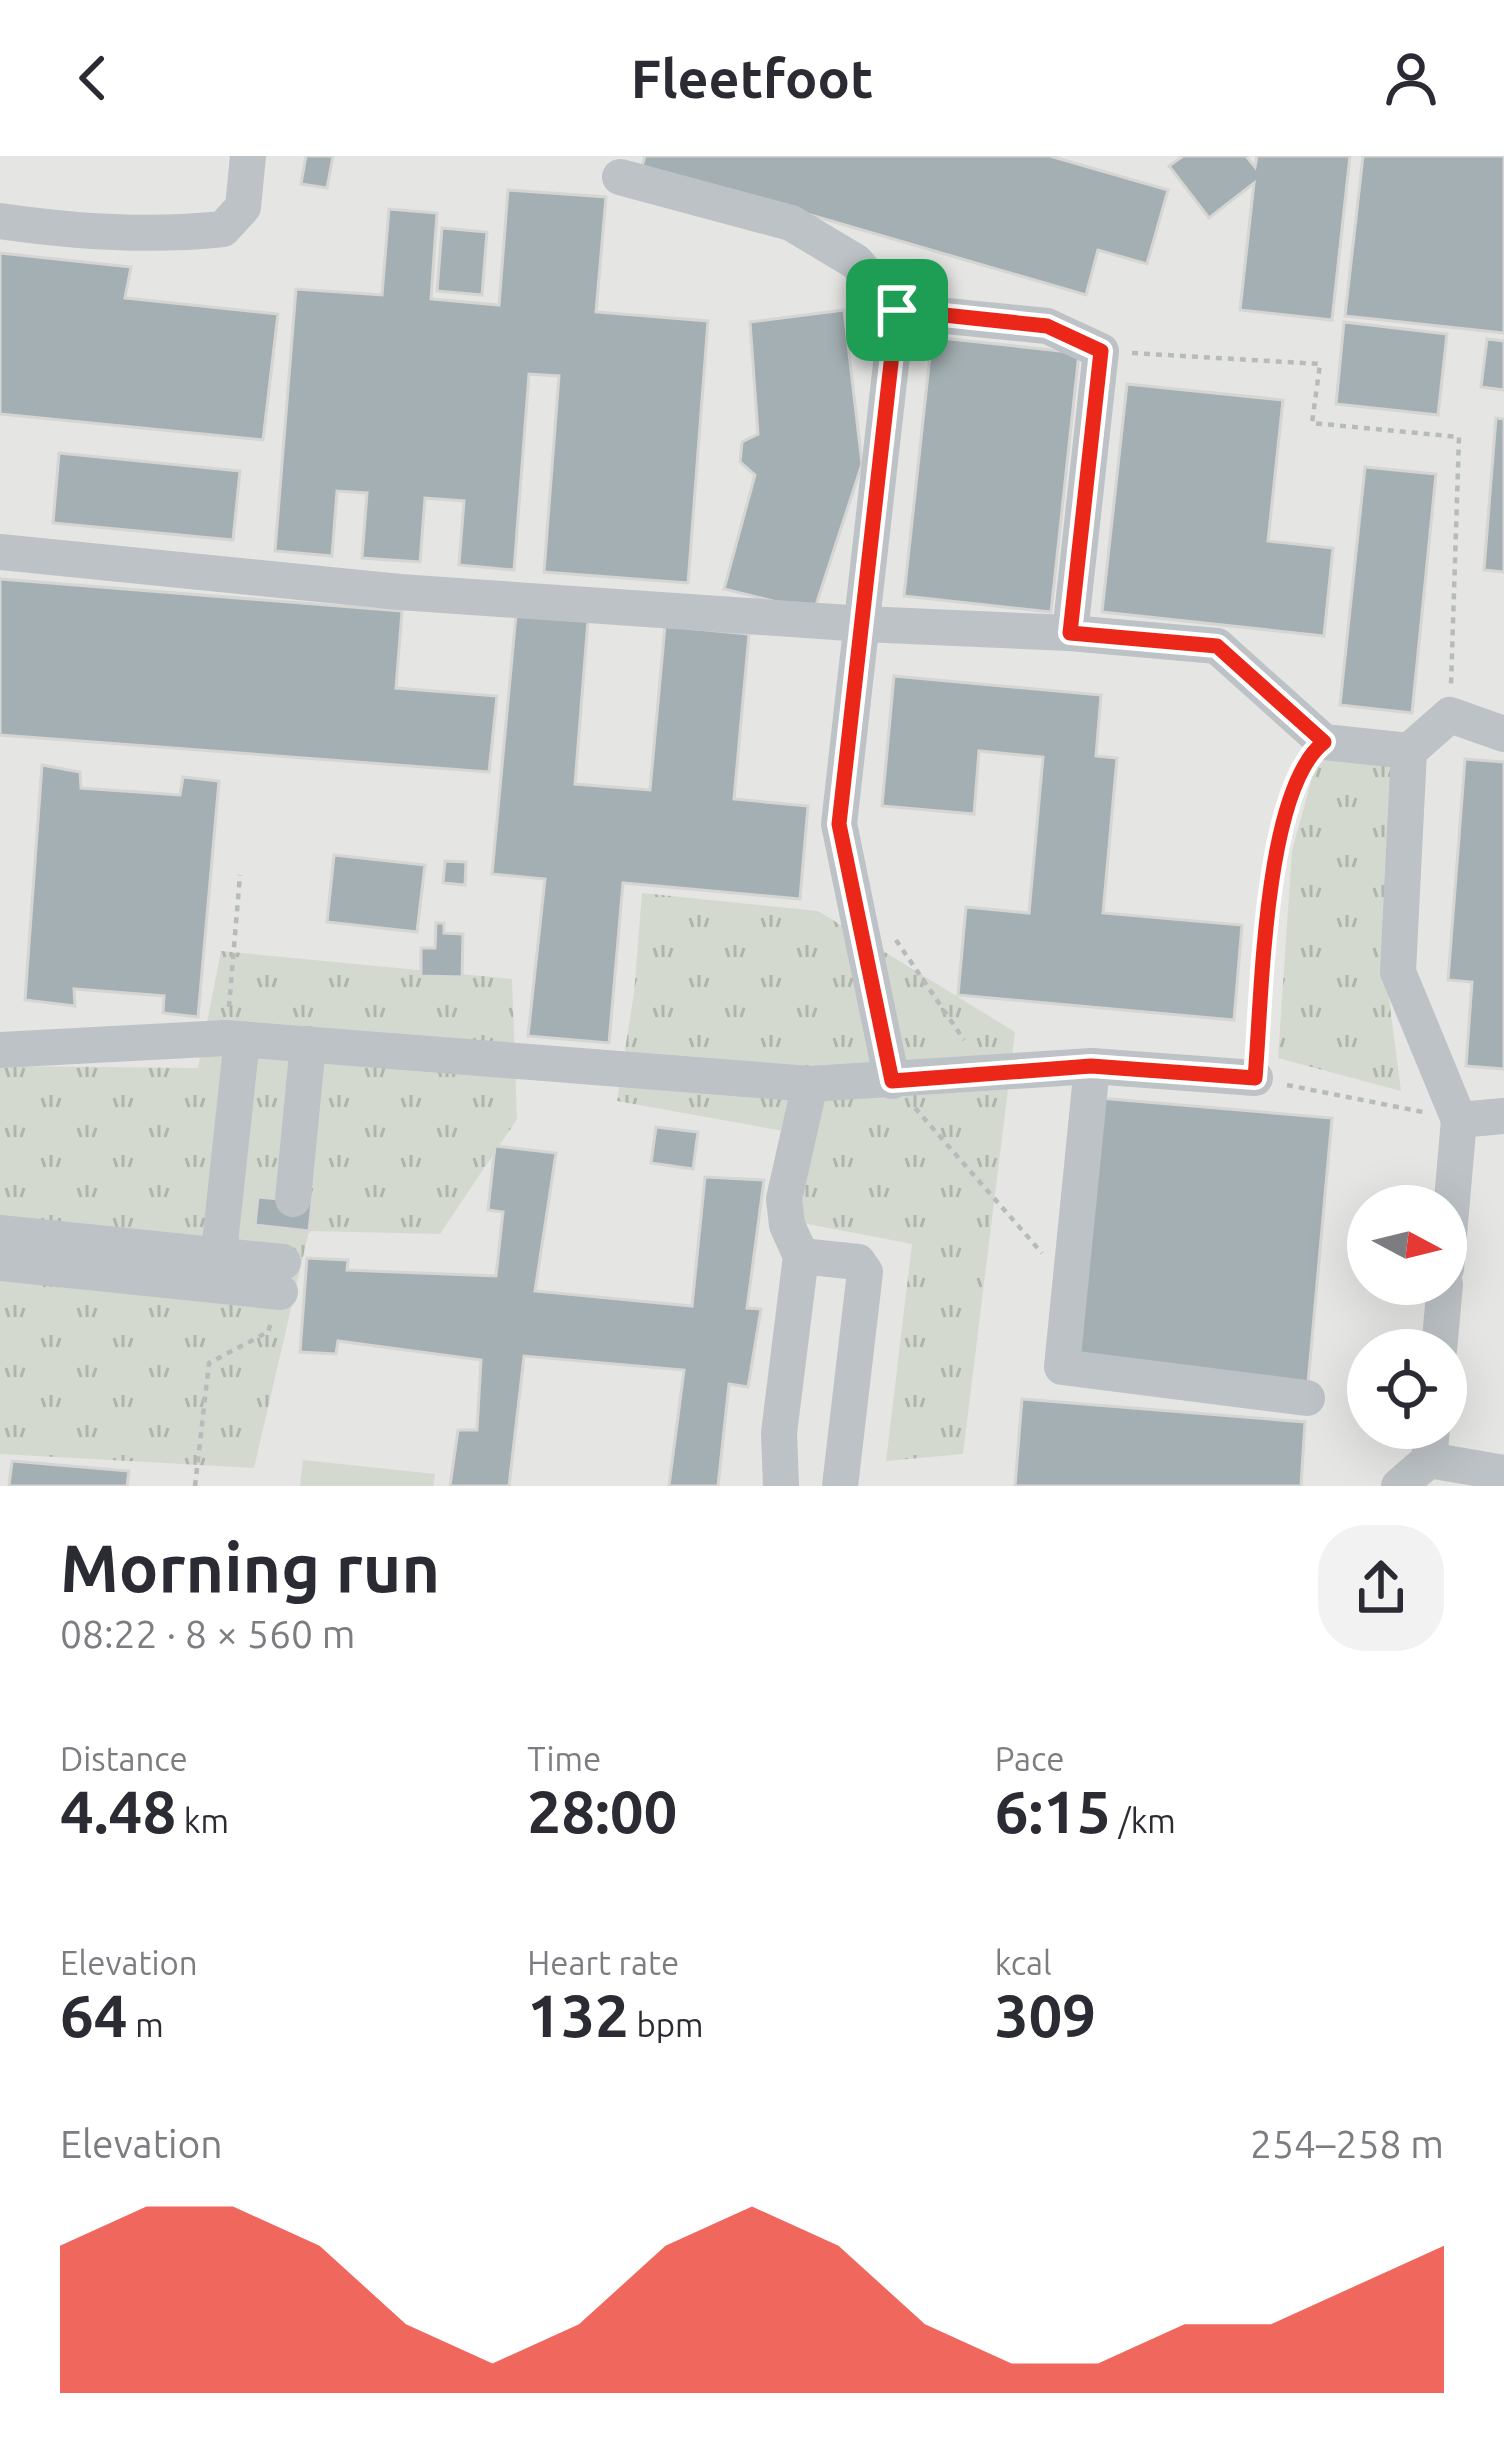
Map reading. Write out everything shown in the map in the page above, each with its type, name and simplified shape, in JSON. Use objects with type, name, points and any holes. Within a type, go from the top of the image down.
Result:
[{"type":"street","points":[[0,221],[106,233],[223,229],[243,207],[248,156]]},
{"type":"street","points":[[620,177],[791,223],[856,262],[897,310],[1047,326],[1101,351],[1070,633]]},
{"type":"street","points":[[892,1081],[839,824],[897,310]]},
{"type":"street","points":[[0,552],[400,592],[1217,646],[1324,742],[1409,751]]},
{"type":"street","points":[[1453,1185],[1459,1120],[1398,972],[1409,751],[1450,715],[1504,734]]},
{"type":"street","points":[[0,1050],[234,1039],[810,1084],[1091,1066],[1255,1078]]},
{"type":"street","points":[[217,1271],[234,1039]]},
{"type":"street","points":[[292,1199],[308,1044]]},
{"type":"street","points":[[1091,1066],[1062,1367],[1307,1398]]},
{"type":"street","points":[[781,1486],[779,1433],[800,1256],[787,1225],[784,1199],[810,1084]]},
{"type":"street","points":[[1459,1120],[1504,1116]]},
{"type":"street","points":[[0,1233],[217,1271]]},
{"type":"street","points":[[800,1256],[858,1262],[866,1272],[839,1486]]},
{"type":"street","points":[[0,1263],[282,1277]]},
{"type":"street","points":[[779,1433],[845,1441]]},
{"type":"street","points":[[1399,1486],[1426,1449]]},
{"type":"street","points":[[1443,1449],[1504,1473]]},
{"type":"path","points":[[1101,351],[1319,364],[1312,423],[1459,437],[1450,715]]},
{"type":"path","points":[[1324,742],[1308,754],[1274,850],[1255,1078],[1459,1120]]},
{"type":"path","points":[[234,1039],[240,875]]},
{"type":"path","points":[[886,926],[986,1072]]},
{"type":"path","points":[[892,1081],[1070,1286]]},
{"type":"path","points":[[195,1486],[209,1363],[268,1332],[282,1277]]},
{"type":"shaded area","points":[[0,156],[1504,156],[1504,1486],[0,1486]]},
{"type":"green space","points":[[1318,756],[1398,765],[1386,976],[1401,1091],[1278,1058],[1292,851]]},
{"type":"green space","points":[[642,893],[818,911],[1015,1032],[963,1454],[886,1461],[912,1244],[787,1220],[789,1132],[617,1101],[634,993]]},
{"type":"green space","points":[[221,951],[512,979],[517,1119],[440,1234],[309,1231],[254,1468],[0,1454],[0,1066],[198,1068]]},
{"type":"green space","points":[[303,1460],[435,1474],[433,1486],[300,1486]]},
{"type":"building","points":[[306,156],[333,156],[327,188],[301,184]]},
{"type":"building","points":[[645,156],[1050,156],[1168,190],[1147,264],[1098,250],[1086,295],[642,166]]},
{"type":"building","points":[[1183,156],[1246,156],[1255,167],[1257,156],[1350,156],[1332,320],[1240,310],[1254,183],[1209,218],[1169,166]]},
{"type":"building","points":[[1363,156],[1504,156],[1504,333],[1345,316]]},
{"type":"building","points":[[508,190],[606,197],[596,312],[708,321],[688,583],[544,572],[559,376],[529,374],[514,570],[459,565],[464,501],[425,498],[420,562],[362,558],[367,493],[337,491],[332,556],[275,551],[296,289],[382,295],[389,209],[437,213],[431,299],[499,305]]},
{"type":"building","points":[[442,228],[487,232],[482,295],[437,291]]},
{"type":"building","points":[[0,253],[131,267],[125,298],[278,314],[263,440],[0,414]]},
{"type":"building","points":[[844,310],[862,464],[814,611],[724,589],[755,475],[740,462],[742,442],[758,434],[750,322]]},
{"type":"building","points":[[1344,322],[1447,334],[1438,415],[1336,404]]},
{"type":"building","points":[[932,337],[1079,353],[1051,612],[904,596]]},
{"type":"building","points":[[1487,339],[1504,341],[1504,390],[1481,387]]},
{"type":"building","points":[[1127,384],[1283,400],[1268,541],[1333,548],[1324,636],[1102,612]]},
{"type":"building","points":[[1496,418],[1504,419],[1504,572],[1484,570]]},
{"type":"building","points":[[59,453],[240,471],[233,540],[53,523]]},
{"type":"building","points":[[1365,467],[1436,474],[1412,713],[1340,705]]},
{"type":"building","points":[[0,579],[402,611],[396,688],[497,696],[489,772],[0,735]]},
{"type":"building","points":[[516,615],[588,620],[575,784],[650,790],[665,626],[749,634],[734,799],[808,806],[800,899],[623,883],[609,1043],[528,1036],[545,879],[492,874]]},
{"type":"building","points":[[894,676],[1101,695],[1096,756],[1117,758],[1103,913],[1242,925],[1234,1020],[958,995],[966,907],[1029,913],[1043,757],[979,751],[974,814],[882,806]]},
{"type":"building","points":[[1465,759],[1504,762],[1504,1069],[1466,1066],[1472,982],[1448,980]]},
{"type":"building","points":[[42,765],[80,772],[81,788],[180,795],[183,777],[219,781],[198,1017],[163,1013],[164,996],[74,989],[75,1006],[25,1000]]},
{"type":"building","points":[[334,855],[425,865],[417,932],[327,922]]},
{"type":"building","points":[[445,861],[466,862],[465,885],[443,883]]},
{"type":"building","points":[[436,923],[444,923],[444,933],[463,934],[462,977],[421,976],[421,948],[435,948]]},
{"type":"building","points":[[1099,1098],[1332,1118],[1308,1383],[1075,1362]]},
{"type":"building","points":[[656,1127],[698,1132],[693,1169],[651,1163]]},
{"type":"building","points":[[495,1146],[556,1153],[535,1291],[692,1306],[705,1177],[764,1180],[747,1308],[761,1309],[748,1387],[729,1384],[718,1486],[669,1486],[684,1370],[524,1356],[509,1486],[450,1486],[458,1430],[477,1430],[481,1360],[338,1341],[336,1354],[300,1352],[307,1258],[348,1260],[347,1270],[496,1276],[503,1212],[488,1210]]},
{"type":"building","points":[[258,1197],[312,1202],[309,1231],[255,1225]]},
{"type":"building","points":[[1022,1399],[1305,1422],[1301,1486],[1015,1486]]},
{"type":"building","points":[[12,1461],[129,1471],[127,1486],[9,1486]]},
{"type":"route","points":[[897,310],[1047,326],[1101,351],[1070,633],[1217,646],[1324,742],[1308,754],[1274,850],[1255,1078],[1091,1066],[892,1081],[839,824],[897,310]]}]
